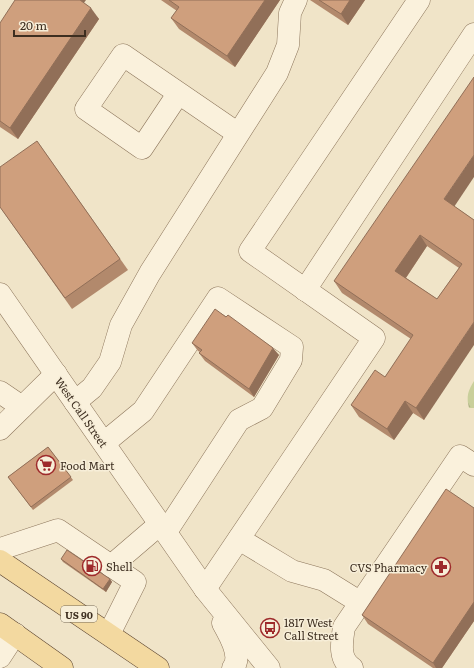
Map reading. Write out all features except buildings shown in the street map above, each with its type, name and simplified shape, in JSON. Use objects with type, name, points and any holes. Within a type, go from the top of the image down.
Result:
[{"type":"main road","name":"US 90","points":[[0,561],[158,668]]},
{"type":"main road","points":[[8,629],[62,668]]},
{"type":"street","points":[[75,402],[92,388],[110,362],[118,332],[124,318],[150,273],[237,133],[271,83],[282,63],[288,44],[290,13],[296,0]]},
{"type":"street","points":[[205,589],[374,338],[250,251],[419,0]]},
{"type":"street","points":[[305,290],[474,34]]},
{"type":"street","points":[[178,94],[237,133]]},
{"type":"street","name":"West Call Street","points":[[0,294],[205,589],[269,668]]},
{"type":"street","points":[[104,443],[144,411],[218,298],[292,347],[291,360],[262,408],[239,420],[163,528],[111,566]]},
{"type":"street","points":[[0,429],[56,374]]},
{"type":"street","points":[[0,392],[22,407]]},
{"type":"street","points":[[352,668],[349,666],[341,650],[344,627],[460,456],[474,465]]},
{"type":"street","points":[[0,549],[58,530],[135,582],[109,634]]},
{"type":"street","points":[[239,539],[292,571],[324,580],[361,602]]},
{"type":"street","name":"West Call Street","points":[[205,589],[236,648],[236,665],[233,668]]},
{"type":"street","points":[[0,657],[8,629]]},
{"type":"green space","points":[[474,381],[474,408],[469,408],[468,394]]},
{"type":"place","name":"Food Mart","points":[[46,465]]},
{"type":"place","name":"Shell","points":[[92,566]]},
{"type":"place","name":"CVS Pharmacy","points":[[441,567]]},
{"type":"place","name":"1817 West Call Street","points":[[270,628]]}]
